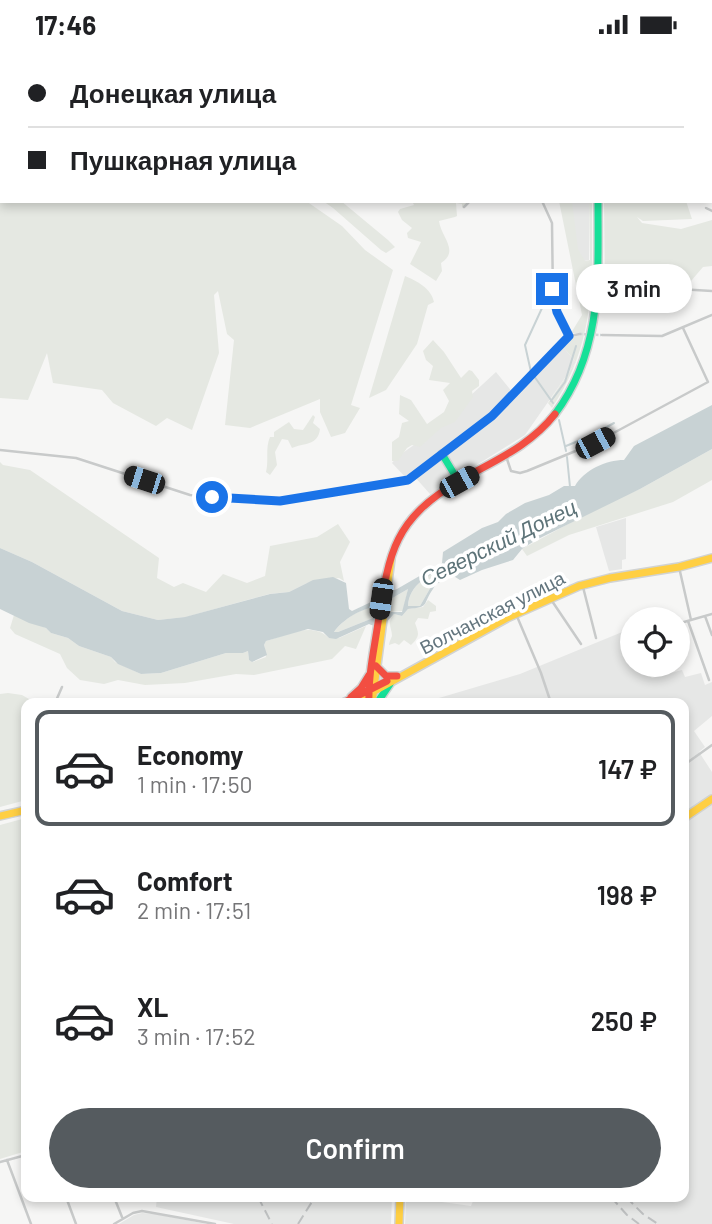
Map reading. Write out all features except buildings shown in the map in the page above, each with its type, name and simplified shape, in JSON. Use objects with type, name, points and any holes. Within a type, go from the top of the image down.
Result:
[{"type":"main road","points":[[371,697],[386,580],[391,554],[403,528],[417,510],[435,496],[530,440],[565,399],[583,367],[596,321],[598,203]]},
{"type":"main road","points":[[442,454],[459,482]]},
{"type":"main road","name":"Волчанская улица","points":[[371,697],[409,672],[516,614],[582,585],[679,567],[712,558]]},
{"type":"main road","points":[[374,665],[386,676],[397,676]]},
{"type":"main road","points":[[348,698],[361,688],[374,665]]},
{"type":"main road","name":"Волчанская улица","points":[[371,697],[397,676],[409,672]]},
{"type":"main road","points":[[689,815],[712,799]]},
{"type":"main road","points":[[0,816],[21,811]]},
{"type":"main road","points":[[399,1224],[400,1202]]},
{"type":"street","points":[[464,207],[468,203]]},
{"type":"street","points":[[543,203],[552,223],[553,300],[569,336]]},
{"type":"street","points":[[706,208],[712,211]]},
{"type":"street","points":[[625,292],[645,293],[662,288],[712,291]]},
{"type":"street","points":[[602,335],[662,336],[712,314]]},
{"type":"street","points":[[506,456],[511,471],[520,473],[595,443],[710,381],[682,328]]},
{"type":"street","points":[[0,450],[76,459],[190,495],[280,501],[408,480],[492,416],[569,336],[580,334]]},
{"type":"street","points":[[679,567],[687,607]]},
{"type":"street","points":[[582,585],[596,638]]},
{"type":"street","points":[[551,598],[581,644]]},
{"type":"street","points":[[516,614],[549,698]]},
{"type":"street","points":[[709,680],[690,621],[712,614]]},
{"type":"street","points":[[705,616],[712,635]]},
{"type":"street","points":[[57,698],[62,687]]},
{"type":"street","points":[[689,761],[712,745]]},
{"type":"street","points":[[0,1162],[21,1156]]},
{"type":"street","points":[[7,1160],[21,1197]]},
{"type":"street","points":[[23,1202],[31,1224]]},
{"type":"street","points":[[68,1202],[76,1224]]},
{"type":"street","points":[[116,1202],[122,1218]]},
{"type":"street","points":[[114,1224],[142,1211],[215,1224]]},
{"type":"shaded area","points":[[0,203],[309,203],[342,226],[365,250],[393,270],[351,405],[360,408],[345,433],[331,437],[320,412],[320,399],[250,428],[225,425],[234,340],[227,334],[218,291],[214,295],[219,353],[192,430],[167,418],[156,426],[113,403],[102,390],[53,383],[47,353],[28,400],[0,398]]},
{"type":"shaded area","points":[[326,203],[343,203],[395,247],[386,253],[381,250]]},
{"type":"shaded area","points":[[413,203],[456,203],[457,216],[439,221],[449,254],[441,263],[442,271],[436,281],[410,264],[421,242],[408,238],[407,233],[412,228],[402,220],[398,212],[414,205]]},
{"type":"shaded area","points":[[559,203],[572,203],[578,249],[585,261],[590,260],[589,203],[592,203],[589,308],[576,362],[563,347],[572,337],[581,335],[571,333],[582,315]]},
{"type":"shaded area","points":[[570,203],[589,203],[589,260],[584,261],[578,256]]},
{"type":"shaded area","points":[[604,203],[687,203],[692,219],[643,221],[637,217],[642,223],[681,229],[712,220],[712,266],[703,267],[691,281],[682,278],[668,267],[642,285],[634,284],[633,279],[621,280],[621,293],[615,297],[608,295],[605,289]]},
{"type":"shaded area","points":[[405,276],[427,289],[434,302],[428,305],[417,344],[386,390],[369,398]]},
{"type":"shaded area","points":[[433,340],[461,378],[469,370],[472,371],[479,380],[479,386],[472,391],[473,397],[455,422],[441,428],[420,447],[412,445],[407,448],[398,461],[392,461],[392,442],[399,437],[402,423],[409,421],[399,414],[400,395],[411,400],[427,424],[444,412],[449,401],[443,390],[450,383],[429,380],[433,366],[426,360],[423,351]]},
{"type":"shaded area","points":[[563,347],[576,362],[525,435],[430,494],[414,476],[408,480],[392,463],[459,413],[470,396],[496,372],[513,393],[527,379],[532,381]]},
{"type":"shaded area","points":[[575,364],[567,383],[552,408],[548,403]]},
{"type":"shaded area","points":[[313,415],[313,423],[320,429],[316,438],[292,448],[288,440],[282,439],[275,452],[277,465],[270,475],[266,472],[269,441],[270,437],[274,437],[274,432],[289,422],[294,429],[303,430]]},
{"type":"shaded area","points":[[712,449],[712,480],[673,502],[569,535],[527,556],[522,549],[603,505],[640,489]]},
{"type":"shaded area","points":[[0,462],[3,465],[30,470],[159,558],[157,578],[174,587],[183,583],[206,592],[223,574],[247,583],[265,576],[270,546],[317,537],[338,524],[350,542],[340,562],[344,581],[339,578],[307,583],[289,592],[269,594],[186,617],[158,620],[122,611],[32,562],[0,548]]},
{"type":"shaded area","points":[[626,518],[626,559],[622,560],[622,569],[609,571],[596,527]]},
{"type":"shaded area","points":[[447,568],[450,572],[432,585],[420,606],[408,606],[412,592],[421,581]]},
{"type":"shaded area","points":[[408,589],[403,611],[388,612],[334,632],[353,615],[377,607]]},
{"type":"shaded area","points":[[428,600],[436,606],[436,611],[430,612],[428,619],[418,618],[415,623],[418,635],[414,642],[411,645],[404,640],[399,645],[389,645],[392,636],[390,623],[394,614],[402,616],[408,609],[423,607]]},
{"type":"shaded area","points":[[14,615],[68,638],[79,646],[111,657],[115,662],[141,674],[161,673],[226,653],[248,651],[249,660],[253,662],[266,657],[266,641],[290,633],[306,630],[322,633],[329,638],[339,638],[366,626],[356,649],[345,646],[332,659],[254,675],[236,674],[185,683],[145,685],[118,680],[104,684],[80,680],[67,668],[60,654],[15,634],[10,628]]},
{"type":"shaded area","points":[[620,633],[620,677],[690,677],[701,673],[705,685],[712,682],[712,716],[694,731],[705,747],[699,752],[712,772],[712,795],[689,811],[689,698],[439,698],[520,674]]},
{"type":"shaded area","points":[[0,694],[22,695],[27,698],[21,698],[21,801],[0,807]]},
{"type":"shaded area","points":[[712,802],[712,1224],[405,1224],[406,1202],[442,1202],[471,1206],[473,1202],[689,1202],[689,818]]},
{"type":"shaded area","points":[[21,819],[21,1153],[0,1159],[0,825]]},
{"type":"shaded area","points":[[156,1202],[392,1202],[391,1224],[234,1224],[156,1207]]},
{"type":"shaded area","points":[[142,1213],[155,1214],[207,1224],[119,1224]]},
{"type":"water","name":"Северский Донец","points":[[712,405],[712,449],[640,489],[536,540],[522,549],[513,560],[460,580],[452,575],[434,587],[423,606],[408,609],[402,616],[394,614],[383,624],[369,624],[336,639],[329,638],[323,632],[308,629],[266,641],[264,645],[267,655],[252,662],[249,660],[248,651],[226,653],[161,673],[141,674],[118,664],[111,657],[79,646],[68,638],[0,609],[0,548],[32,562],[122,611],[158,620],[185,617],[270,594],[289,592],[313,580],[333,577],[346,583],[349,609],[352,611],[442,563],[443,552],[482,528],[498,522],[525,503],[549,495],[564,486],[575,486],[584,475],[603,464],[624,460],[634,446]],"holes":[[[447,568],[450,572],[432,585],[420,606],[408,606],[412,592],[421,581]],[[408,589],[402,612],[388,612],[334,632],[353,615],[377,607]]]},
{"type":"waterway","points":[[531,372],[525,345],[548,295],[548,274]]},
{"type":"waterway","points":[[551,401],[565,382],[576,346]]},
{"type":"waterway","points":[[534,376],[553,403]]},
{"type":"waterway","points":[[559,420],[566,451]]},
{"type":"waterway","points":[[583,440],[614,423]]},
{"type":"waterway","points":[[566,446],[578,441]]},
{"type":"waterway","name":"Северский Донец","points":[[567,457],[570,487]]},
{"type":"tunnel","points":[[580,334],[601,335]]},
{"type":"railway","points":[[261,1202],[272,1224]]},
{"type":"railway","points":[[298,1224],[312,1202]]},
{"type":"railway","points":[[615,1202],[639,1224]]},
{"type":"railway","points":[[631,1202],[658,1224]]},
{"type":"traffic: fast","points":[[555,414],[571,390],[590,339],[597,285],[598,203]]},
{"type":"traffic: fast","points":[[442,454],[459,482]]},
{"type":"traffic: fast","points":[[380,698],[390,684]]},
{"type":"traffic: slow","points":[[362,698],[507,618],[579,586],[712,558]]},
{"type":"traffic: slow","points":[[373,698],[391,559]]},
{"type":"traffic: slow","points":[[689,815],[712,799]]},
{"type":"traffic: slow","points":[[0,816],[21,811]]},
{"type":"traffic: slow","points":[[399,1224],[400,1202]]},
{"type":"traffic: jam","points":[[369,698],[386,577],[398,540],[407,525],[437,495],[534,436],[555,414]]},
{"type":"traffic: jam","points":[[376,666],[386,676],[397,676]]},
{"type":"traffic: jam","points":[[351,697],[369,675]]},
{"type":"traffic: jam","points":[[353,698],[387,681]]},
{"type":"route","points":[[212,497],[280,501],[408,480],[492,416],[569,336],[557,312],[552,289]]}]
